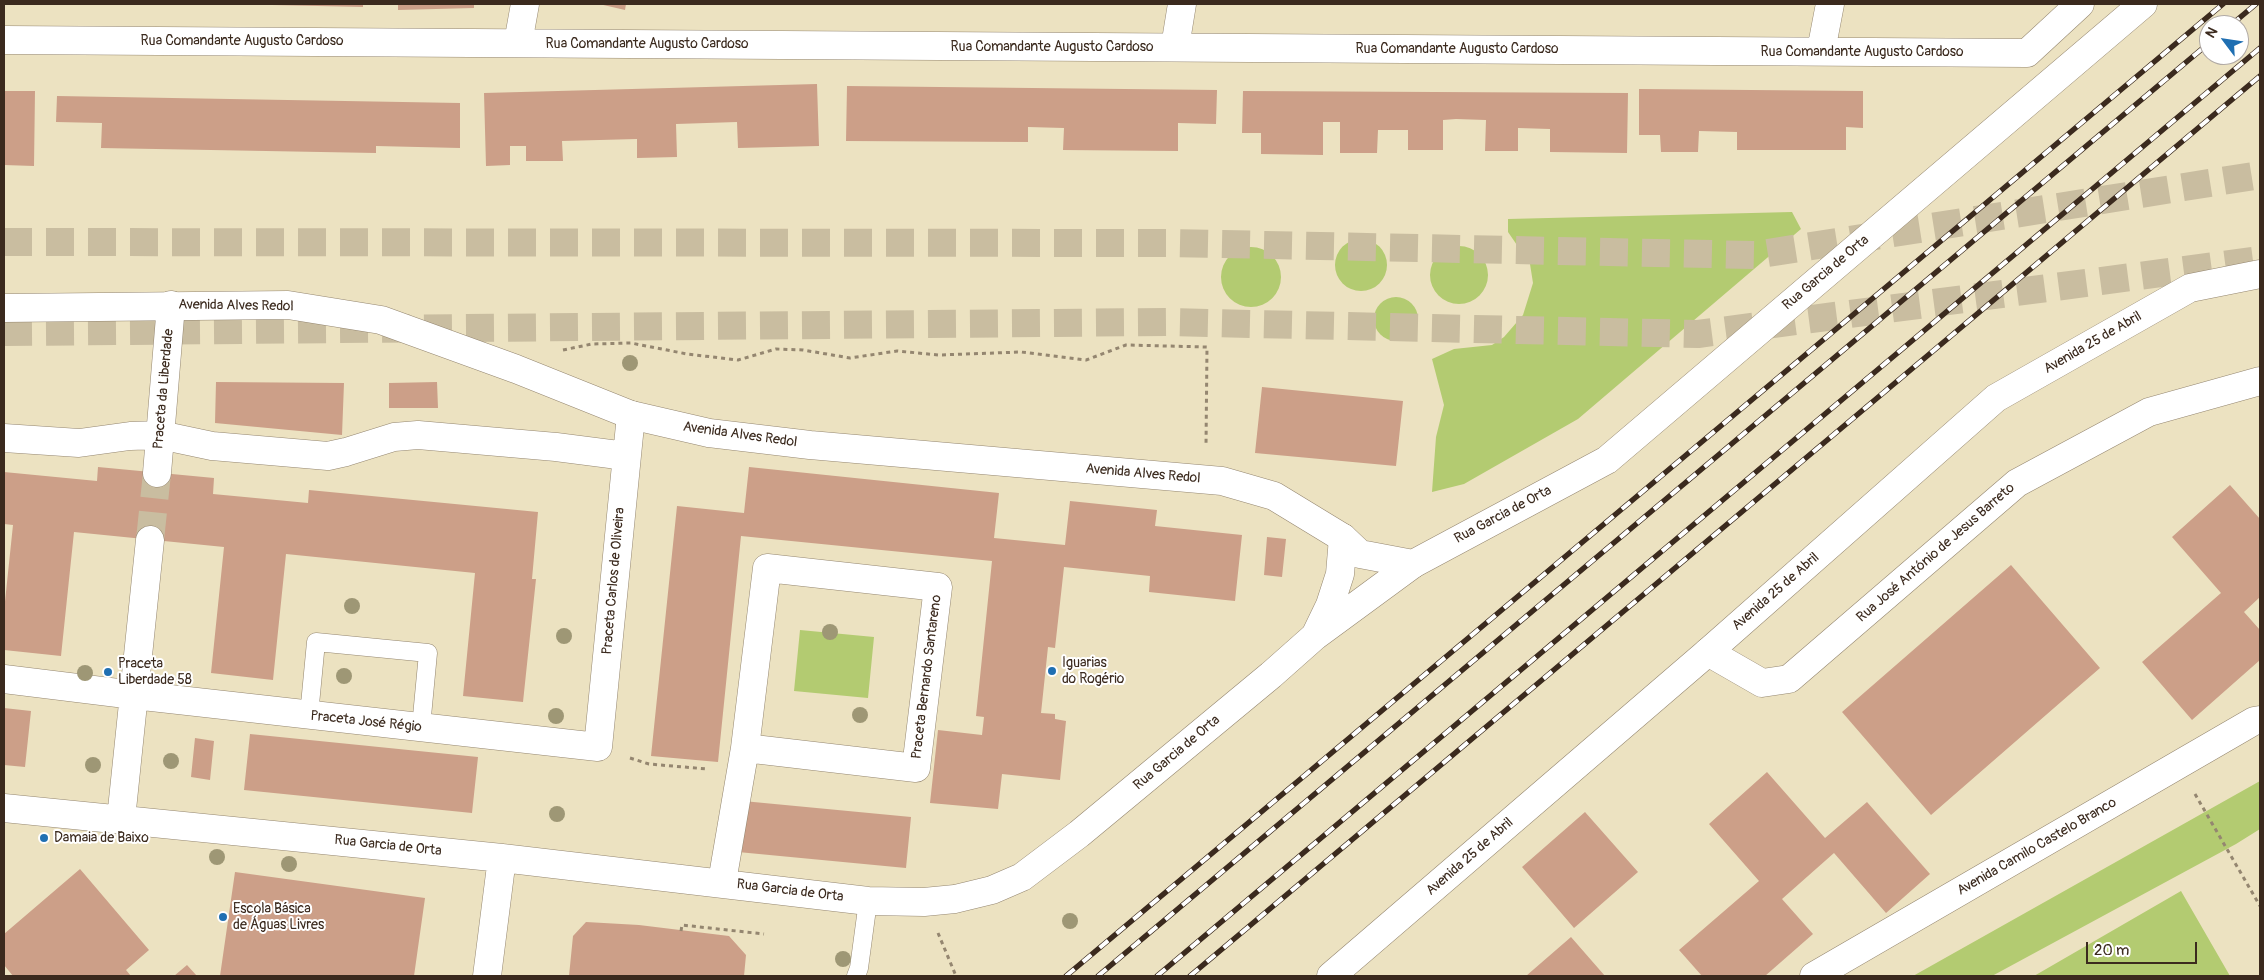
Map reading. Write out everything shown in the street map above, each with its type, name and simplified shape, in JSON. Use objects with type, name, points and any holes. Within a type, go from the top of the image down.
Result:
[{"type":"street","points":[[518,43],[525,4]]},
{"type":"street","points":[[1175,47],[1182,4]]},
{"type":"street","points":[[1821,51],[1830,4]]},
{"type":"street","name":"Rua Comandante Augusto Cardoso","points":[[4,40],[2027,53],[2080,4]]},
{"type":"street","name":"Rua Garcia de Orta","points":[[4,808],[502,858],[722,882],[868,901],[924,902],[955,899],[992,890],[1022,877],[1086,828],[1271,675],[1315,636],[1413,564],[1607,460],[2143,4]]},
{"type":"street","name":"Avenida 25 de Abril","points":[[1331,976],[1708,652],[1996,398],[2190,288],[2260,274]]},
{"type":"street","name":"Praceta da Liberdade","points":[[156,473],[171,305]]},
{"type":"street","name":"Avenida Alves Redol","points":[[4,308],[288,305],[381,320],[516,369],[632,415],[709,433],[810,445],[1222,481],[1274,496],[1343,538],[1360,554],[1413,564]]},
{"type":"street","name":"Rua José António de Jesus Barreto","points":[[1708,652],[1762,683],[1790,679],[2017,483],[2149,412],[2260,381]]},
{"type":"street","name":"Praceta Carlos de Oliveira","points":[[598,747],[626,456],[632,415]]},
{"type":"street","points":[[4,438],[79,444],[130,436],[160,435],[212,446],[309,455],[337,454],[394,437],[418,435],[556,447],[626,456]]},
{"type":"street","points":[[1315,636],[1330,606],[1340,574],[1343,538]]},
{"type":"street","points":[[121,819],[150,540]]},
{"type":"street","name":"Praceta Bernardo Santareno","points":[[722,882],[746,748],[767,568],[938,587],[916,768],[746,748]]},
{"type":"street","points":[[4,679],[134,696]]},
{"type":"street","name":"Praceta José Régio","points":[[134,696],[598,747]]},
{"type":"street","name":"Avenida Camilo Castelo Branco","points":[[1814,976],[2254,721],[2260,720]]},
{"type":"street","points":[[487,976],[502,858]]},
{"type":"lane","points":[[309,715],[316,642],[428,653],[421,727]]},
{"type":"lane","points":[[856,976],[859,968],[868,901]]},
{"type":"path","points":[[516,369],[548,353],[592,344],[631,343],[687,354],[738,360],[776,349],[803,350],[850,358],[897,351],[939,356],[1021,352],[1086,360],[1126,344],[1207,347],[1205,480]]},
{"type":"path","points":[[649,764],[683,767]]},
{"type":"path","points":[[2178,765],[2260,906]]},
{"type":"path","points":[[924,902],[956,976]]},
{"type":"path","points":[[681,931],[682,925],[764,934]]},
{"type":"green space","points":[[1792,212],[1801,229],[1578,419],[1464,484],[1432,492],[1436,437],[1444,405],[1432,359],[1454,349],[1492,345],[1504,337],[1523,315],[1533,283],[1530,264],[1508,232],[1508,219]]},
{"type":"green space","points":[[1356,239],[1366,239],[1380,246],[1387,260],[1387,270],[1380,284],[1366,291],[1356,291],[1346,287],[1339,280],[1335,270],[1335,260],[1339,250],[1346,243]]},
{"type":"green space","points":[[1459,246],[1470,248],[1483,259],[1488,275],[1486,286],[1475,299],[1459,304],[1448,302],[1435,291],[1430,275],[1432,264],[1443,251]]},
{"type":"green space","points":[[1251,247],[1268,252],[1276,260],[1281,277],[1276,294],[1268,302],[1251,307],[1234,302],[1226,294],[1221,277],[1226,260],[1234,252]]},
{"type":"green space","points":[[1392,297],[1400,297],[1412,303],[1418,319],[1412,335],[1400,341],[1392,341],[1380,335],[1374,323],[1374,315],[1380,303]]},
{"type":"green space","points":[[800,630],[874,637],[868,698],[794,691]]},
{"type":"green space","points":[[2260,781],[2260,829],[2236,844],[1992,976],[1913,976]]},
{"type":"green space","points":[[2181,891],[2230,976],[2034,976]]},
{"type":"building","points":[[363,4],[363,7],[272,5]]},
{"type":"building","points":[[398,4],[474,4],[474,8],[398,10]]},
{"type":"building","points":[[599,4],[626,4],[625,10]]},
{"type":"building","points":[[817,84],[819,146],[738,148],[737,122],[676,124],[677,157],[637,158],[637,139],[562,141],[563,161],[526,161],[526,146],[510,146],[510,165],[486,166],[484,93]]},
{"type":"building","points":[[847,86],[1217,90],[1216,124],[1178,123],[1178,151],[1063,150],[1064,128],[1028,127],[1028,142],[846,141]]},
{"type":"building","points":[[1639,89],[1863,91],[1863,128],[1846,127],[1846,150],[1737,150],[1737,132],[1699,131],[1698,152],[1661,152],[1660,135],[1639,135]]},
{"type":"building","points":[[4,91],[35,91],[34,166],[4,165]]},
{"type":"building","points":[[1243,91],[1628,93],[1627,153],[1550,152],[1550,129],[1518,128],[1518,151],[1485,151],[1486,120],[1456,119],[1443,120],[1443,150],[1408,150],[1408,130],[1378,130],[1377,153],[1340,153],[1340,122],[1323,122],[1323,155],[1261,154],[1261,133],[1242,133]]},
{"type":"building","points":[[57,96],[460,103],[460,148],[376,146],[376,153],[101,148],[102,123],[56,122]]},
{"type":"building","points":[[216,382],[344,383],[342,435],[215,423]]},
{"type":"building","points":[[437,382],[438,408],[389,408],[389,383]]},
{"type":"building","points":[[1262,387],[1403,401],[1396,466],[1255,453]]},
{"type":"building","points":[[98,467],[214,478],[213,494],[308,503],[309,490],[538,512],[532,579],[536,579],[523,702],[463,696],[475,573],[286,554],[273,680],[211,673],[224,547],[74,532],[61,656],[4,650],[4,611],[13,525],[4,524],[4,472],[97,481]]},
{"type":"building","points":[[749,467],[999,493],[994,538],[1065,545],[1070,501],[1157,510],[1155,526],[1242,535],[1235,601],[1149,592],[1150,576],[1064,567],[1055,648],[1048,647],[1041,713],[1055,714],[1055,719],[1066,721],[1060,780],[1002,774],[998,809],[930,803],[938,730],[982,735],[984,717],[976,716],[992,561],[741,536],[718,762],[651,756],[677,506],[744,513]]},
{"type":"building","points":[[2230,485],[2260,519],[2260,597],[2244,612],[2260,630],[2260,660],[2192,720],[2142,662],[2221,593],[2172,537]]},
{"type":"building","points":[[1267,537],[1286,539],[1282,577],[1264,575]]},
{"type":"building","points":[[2011,565],[2100,668],[1931,815],[1842,712]]},
{"type":"building","points":[[4,708],[31,711],[25,767],[4,765]]},
{"type":"building","points":[[250,734],[478,757],[472,813],[244,790]]},
{"type":"building","points":[[195,738],[214,741],[210,780],[191,777]]},
{"type":"building","points":[[1767,772],[1825,838],[1867,802],[1930,874],[1886,913],[1834,853],[1782,899],[1813,934],[1765,976],[1702,976],[1679,950],[1759,881],[1709,824]]},
{"type":"building","points":[[743,801],[911,817],[906,868],[738,852]]},
{"type":"building","points":[[1585,812],[1638,872],[1574,928],[1522,867]]},
{"type":"building","points":[[80,869],[149,950],[126,970],[131,976],[13,976],[4,965],[4,934]]},
{"type":"building","points":[[235,872],[425,898],[414,976],[220,976]]},
{"type":"building","points":[[586,922],[639,925],[729,936],[746,955],[744,976],[569,976],[573,936]]},
{"type":"building","points":[[1571,937],[1605,976],[1526,976]]},
{"type":"building","points":[[187,965],[197,976],[174,976]]},
{"type":"tunnel","points":[[4,242],[1173,243],[1755,255],[2260,175]]},
{"type":"tunnel","points":[[4,332],[1166,322],[1698,334],[2260,260]]},
{"type":"tunnel","points":[[150,540],[157,473]]},
{"type":"railway","points":[[1066,976],[2223,4]]},
{"type":"railway","points":[[2243,15],[2256,4]]},
{"type":"railway","points":[[1157,976],[2260,48]]},
{"type":"railway","points":[[1098,976],[2199,51]]},
{"type":"railway","points":[[1190,976],[2260,76]]},
{"type":"place","name":"Iguarias do Rogério","points":[[1052,671]]},
{"type":"place","name":"Praceta Liberdade 58","points":[[108,672]]},
{"type":"place","name":"Damaia de Baixo","points":[[44,838]]},
{"type":"place","name":"Escola Básica de Águas Livres","points":[[223,917]]}]
